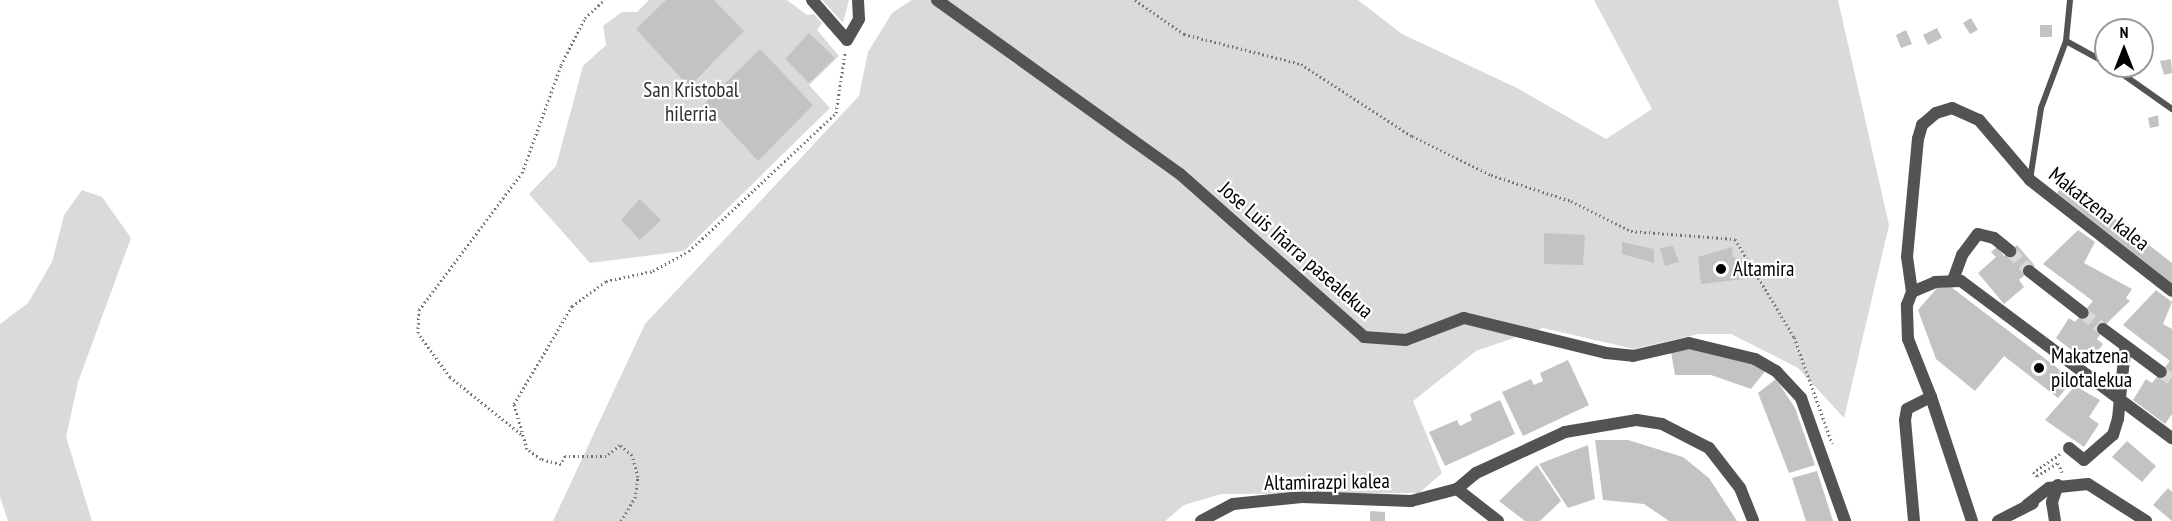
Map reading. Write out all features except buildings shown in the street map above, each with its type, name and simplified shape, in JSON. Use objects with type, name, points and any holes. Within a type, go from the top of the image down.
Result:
[{"type":"street","points":[[812,0],[847,40],[860,19],[858,0]]},
{"type":"street","name":"Jose Luis Iñarra pasealekua","points":[[937,0],[1180,174],[1364,337],[1406,340],[1464,318],[1605,353],[1633,356],[1689,343],[1755,359],[1801,398],[1845,521]]},
{"type":"street","name":"Makatzena kalea","points":[[1930,397],[1908,339],[1907,305],[1912,292],[1908,241],[1922,125],[1936,113],[1966,111],[1989,128],[2030,180],[2172,291]]},
{"type":"street","points":[[1953,280],[1962,255],[1978,234],[1994,238],[2010,251]]},
{"type":"street","points":[[2029,272],[2083,313]]},
{"type":"street","points":[[1912,292],[1953,280]]},
{"type":"street","points":[[1953,280],[2172,438]]},
{"type":"street","points":[[2103,329],[2161,372]]},
{"type":"street","points":[[2069,448],[2082,462],[2113,435],[2118,418],[2126,346]]},
{"type":"street","points":[[1914,521],[1905,420],[1907,409],[1930,397],[1972,521]]},
{"type":"street","points":[[1498,521],[1457,489],[1476,473],[1565,432],[1637,420],[1662,424],[1708,448],[1740,488],[1753,521]]},
{"type":"street","points":[[1998,521],[2026,505],[2034,495],[2058,485],[2073,482],[2100,490],[2146,521]]},
{"type":"street","points":[[2026,505],[2053,517],[2058,485]]},
{"type":"street","name":"Altamirazpi kalea","points":[[1202,521],[1233,504],[1302,497],[1411,501],[1457,489]]},
{"type":"lane","name":"Makatzena kalea","points":[[2030,180],[2048,80],[2066,40],[2070,0]]},
{"type":"lane","points":[[2066,40],[2094,56]]},
{"type":"lane","points":[[2128,78],[2172,109]]},
{"type":"path","points":[[523,436],[450,376],[418,333],[419,310],[522,173],[561,65],[585,18],[604,0]]},
{"type":"path","points":[[1135,0],[1187,35],[1301,64],[1412,136],[1491,175],[1571,201],[1631,231],[1735,239],[1794,337],[1833,449]]},
{"type":"path","points":[[621,521],[635,498],[638,477],[632,455],[620,445],[606,456],[565,456],[561,464],[527,449],[514,404],[572,306],[606,281],[653,272],[689,251],[836,113],[847,40]]},
{"type":"path","points":[[2069,448],[2033,472],[2037,476],[2058,463],[2061,472],[2073,472],[2073,482]]},
{"type":"green space","name":"San Kristobal hilerria","points":[[649,0],[787,0],[807,15],[814,14],[822,23],[817,30],[839,56],[809,85],[830,108],[684,251],[590,263],[529,194],[556,166],[583,66],[606,45],[603,26],[622,12],[637,12]]},
{"type":"green space","points":[[822,0],[849,0],[843,23]]},
{"type":"green space","points":[[912,0],[1358,0],[1402,34],[1517,88],[1606,139],[1652,109],[1594,0],[1838,0],[1889,225],[1844,418],[1798,368],[1731,334],[1699,334],[1634,349],[1543,328],[1476,351],[1413,401],[1442,473],[1419,493],[1221,494],[1184,505],[1165,521],[553,521],[645,324],[859,96],[868,52],[892,13]]},
{"type":"green space","points":[[82,190],[102,197],[131,238],[78,382],[66,437],[92,521],[8,521],[0,497],[0,324],[28,303],[52,262],[64,215]]},
{"type":"tunnel","points":[[2010,251],[2029,271]]},
{"type":"tunnel","points":[[2083,313],[2103,329]]},
{"type":"tunnel","points":[[2161,372],[2172,380]]},
{"type":"place","name":"Altamira","points":[[1721,269]]},
{"type":"place","name":"Makatzena pilotalekua","points":[[2039,368]]}]
